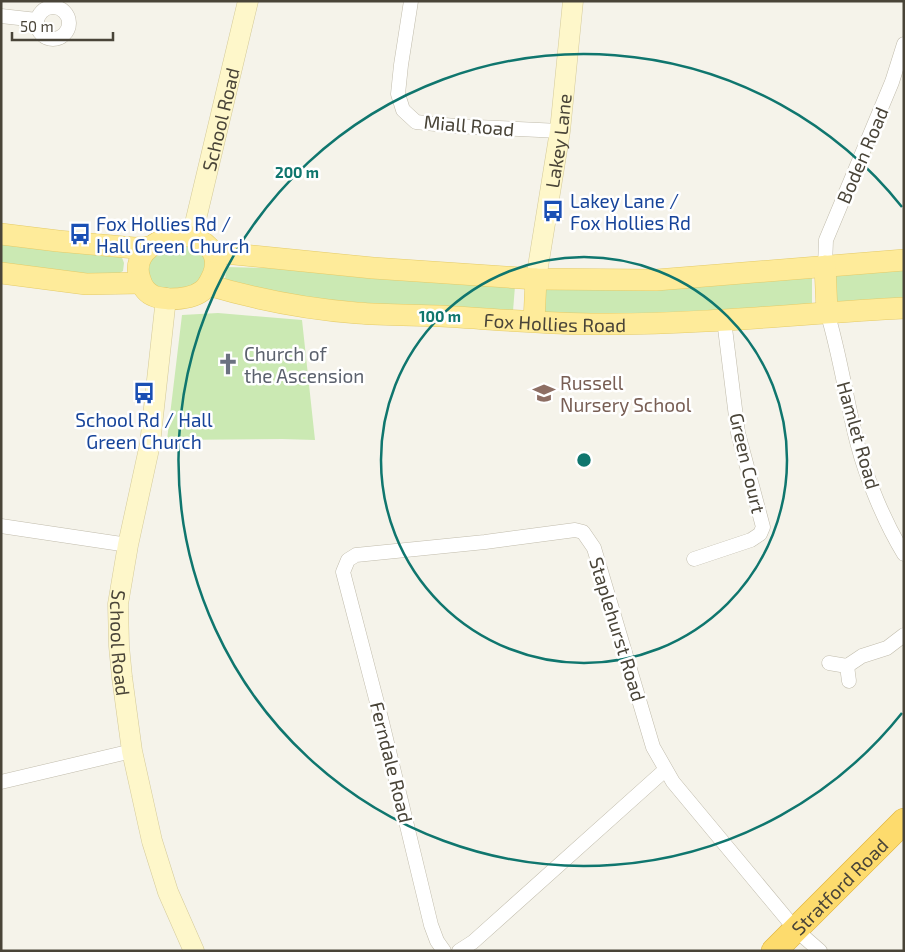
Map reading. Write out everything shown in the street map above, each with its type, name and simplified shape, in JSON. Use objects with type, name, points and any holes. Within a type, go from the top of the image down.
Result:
[{"type":"highway","name":"Stratford Road","points":[[774,951],[904,821]]},
{"type":"main road","name":"School Road","points":[[192,236],[248,1]]},
{"type":"main road","name":"Lakey Lane","points":[[536,279],[560,131],[573,1]]},
{"type":"main road","points":[[1,234],[66,242],[148,248]]},
{"type":"main road","points":[[184,235],[192,236],[209,246],[214,252],[216,261],[208,284],[202,291],[187,297],[166,298],[150,294],[141,283],[138,266],[148,248],[172,236],[184,235]]},
{"type":"main road","points":[[214,252],[373,268],[536,279],[656,280],[904,260]]},
{"type":"main road","points":[[826,266],[828,312]]},
{"type":"main road","points":[[1,273],[86,284],[141,283]]},
{"type":"main road","points":[[534,321],[536,279]]},
{"type":"main road","name":"Fox Hollies Road","points":[[208,284],[295,304],[355,313],[610,324],[724,320],[904,308]]},
{"type":"main road","name":"School Road","points":[[166,298],[150,444],[128,545],[118,604],[122,677],[132,751],[152,841],[168,892],[194,951]]},
{"type":"street","name":"Miall Road","points":[[412,1],[398,94],[404,110],[416,122],[455,126],[560,131]]},
{"type":"street","points":[[1,16],[37,20]]},
{"type":"street","name":"Boden Road","points":[[826,266],[826,240],[892,82],[904,44]]},
{"type":"street","name":"Hamlet Road","points":[[828,312],[858,443],[869,480],[904,554]]},
{"type":"street","name":"Green Court","points":[[694,559],[752,540],[760,534],[763,527],[738,433],[724,320]]},
{"type":"street","points":[[1,526],[128,545]]},
{"type":"street","name":"Staplehurst Road","points":[[343,572],[348,560],[356,555],[485,542],[575,530],[583,532],[594,548],[654,747],[665,770],[796,930],[820,951]]},
{"type":"street","name":"Ferndale Road","points":[[343,572],[381,718],[431,925],[437,941],[444,951]]},
{"type":"street","points":[[829,663],[847,666],[862,656],[886,648],[904,635]]},
{"type":"street","points":[[847,666],[849,681]]},
{"type":"street","points":[[1,782],[132,751]]},
{"type":"street","points":[[460,951],[473,942],[665,770]]},
{"type":"green space","points":[[1,241],[121,255],[124,263],[123,271],[118,274],[63,273],[1,265]]},
{"type":"green space","points":[[193,243],[208,255],[201,279],[190,287],[159,289],[150,282],[145,267],[165,245]]},
{"type":"green space","points":[[226,267],[269,268],[515,286],[513,311],[442,310],[311,298],[225,281]]},
{"type":"green space","points":[[904,270],[904,298],[836,303],[834,275]]},
{"type":"green space","points":[[812,276],[812,304],[609,318],[543,314],[544,286]]},
{"type":"green space","points":[[218,313],[302,320],[315,440],[167,440],[182,315]]},
{"type":"place","name":"Lakey Lane / Fox Hollies Rd","points":[[553,211]]},
{"type":"place","name":"Fox Hollies Rd / Hall Green Church","points":[[80,234]]},
{"type":"place","name":"Church of the Ascension","points":[[228,364]]},
{"type":"place","name":"School Rd / Hall Green Church","points":[[144,393]]},
{"type":"place","name":"Russell Nursery School","points":[[544,393]]}]
